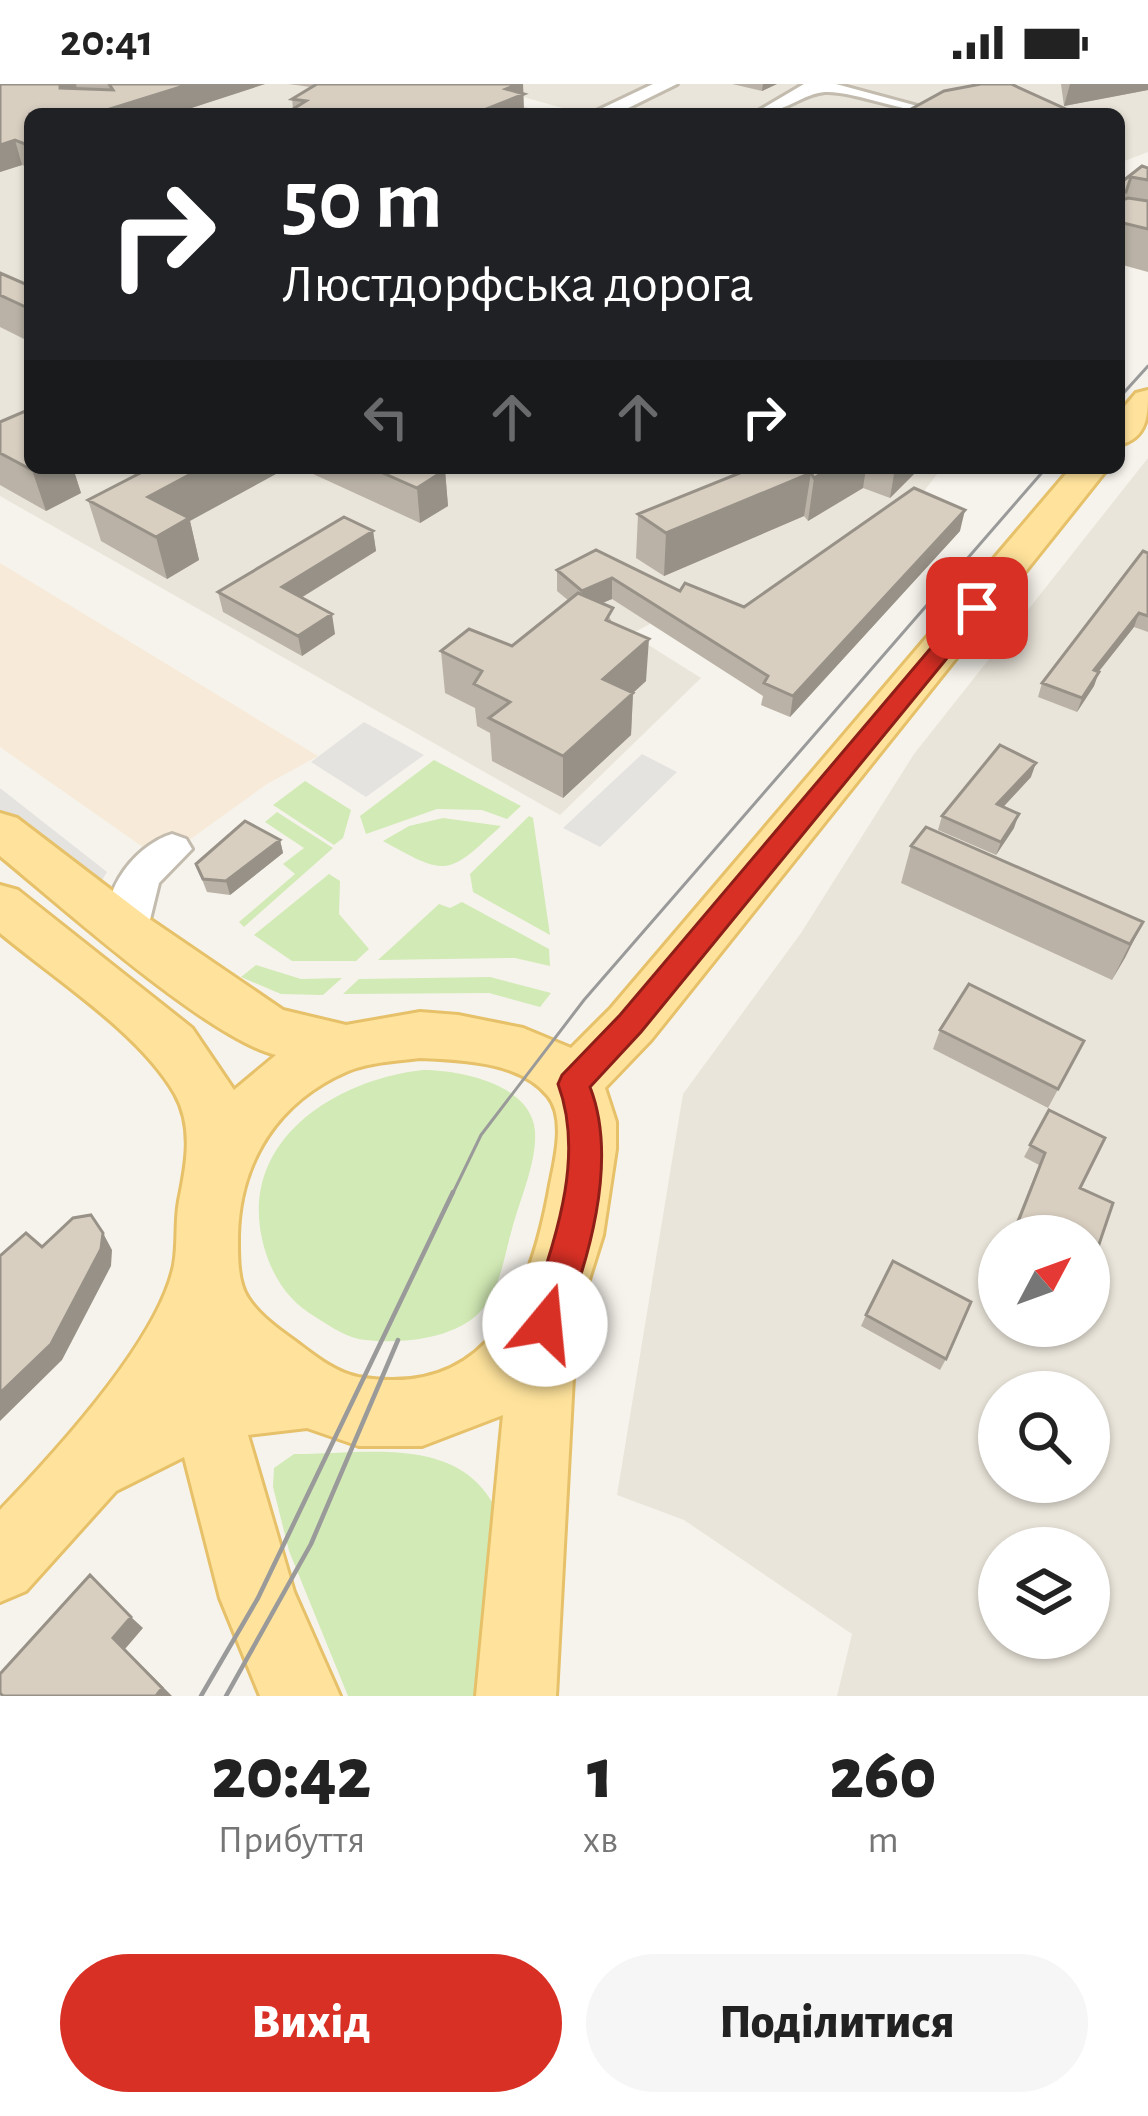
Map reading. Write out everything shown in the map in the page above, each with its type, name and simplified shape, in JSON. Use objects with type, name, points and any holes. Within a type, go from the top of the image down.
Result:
[{"type":"main road","points":[[1125,428],[1148,400]]},
{"type":"main road","points":[[573,1084],[631,1024],[1085,474]]},
{"type":"main road","points":[[0,830],[130,932],[268,1030],[344,1047]]},
{"type":"main road","points":[[0,904],[172,1044],[206,1093],[218,1156]]},
{"type":"main road","points":[[277,1679],[206,1409],[214,1292],[208,1191],[218,1156],[264,1100],[317,1059],[344,1047],[420,1035],[479,1038],[535,1058],[573,1084],[586,1117],[587,1143],[574,1231],[545,1324],[516,1696]]},
{"type":"main road","points":[[214,1292],[255,1353],[310,1394],[366,1413],[405,1415],[460,1401],[497,1382],[525,1357],[545,1324]]},
{"type":"main road","points":[[0,1565],[90,1467],[214,1292]]},
{"type":"main road","points":[[90,1467],[206,1409],[261,1394],[310,1394]]},
{"type":"street","points":[[614,108],[668,84]]},
{"type":"street","points":[[775,108],[817,85],[912,108]]},
{"type":"street","points":[[130,932],[139,876],[172,849]]},
{"type":"shaded area","points":[[53,84],[458,84],[528,108],[24,108],[24,474],[937,474],[910,509],[742,628],[686,605],[631,634],[701,678],[560,815],[0,496],[0,101]]},
{"type":"shaded area","points":[[514,84],[654,84],[598,108],[562,108],[498,90]]},
{"type":"shaded area","points":[[681,84],[1148,84],[1148,152],[1125,161],[1125,108],[783,108],[820,90],[805,85],[760,108],[628,108]]},
{"type":"shaded area","points":[[1148,458],[1148,1696],[837,1696],[852,1634],[684,1520],[617,1495],[683,1094],[801,933],[914,754]]},
{"type":"shaded area","points":[[0,563],[318,756],[267,784],[178,848],[150,852],[0,747]]},
{"type":"shaded area","points":[[364,722],[424,755],[366,797],[311,762]]},
{"type":"shaded area","points":[[642,754],[677,772],[600,847],[563,828]]},
{"type":"shaded area","points":[[0,788],[107,872],[98,887],[0,811]]},
{"type":"green space","points":[[434,760],[521,806],[507,819],[482,810],[437,809],[366,834],[360,816]]},
{"type":"green space","points":[[305,781],[351,810],[343,838],[334,845],[273,805]]},
{"type":"green space","points":[[277,812],[333,848],[244,927],[239,922],[295,874],[283,864],[304,848],[265,822]]},
{"type":"green space","points":[[529,816],[550,935],[473,892],[470,874]]},
{"type":"green space","points":[[443,818],[501,826],[469,854],[446,866],[421,861],[383,841],[409,826]]},
{"type":"green space","points":[[329,874],[340,881],[339,914],[369,949],[356,961],[292,961],[254,935]]},
{"type":"green space","points":[[462,902],[549,949],[550,966],[515,958],[378,960],[439,904],[450,908]]},
{"type":"green space","points":[[256,965],[301,979],[342,978],[323,995],[281,994],[241,977]]},
{"type":"green space","points":[[490,977],[551,993],[540,1007],[489,993],[343,994],[359,979]]},
{"type":"green space","points":[[423,1070],[474,1077],[508,1091],[521,1102],[535,1131],[531,1168],[497,1284],[479,1313],[455,1329],[426,1338],[360,1339],[307,1312],[277,1279],[264,1247],[259,1210],[264,1177],[278,1148],[325,1103],[356,1087]]},
{"type":"green space","points":[[294,1454],[412,1454],[463,1471],[483,1490],[499,1516],[479,1696],[348,1696],[289,1551],[273,1487],[274,1468]]},
{"type":"building","points":[[0,84],[113,90],[109,84],[190,84],[113,108],[24,108],[24,144],[15,140],[0,145]]},
{"type":"building","points":[[317,84],[518,84],[506,89],[524,94],[489,108],[295,108],[306,101],[292,99]]},
{"type":"building","points":[[1011,84],[1064,108],[913,108],[944,91]]},
{"type":"building","points":[[1142,166],[1148,168],[1148,180],[1131,177],[1126,192],[1125,179]]},
{"type":"building","points":[[1125,199],[1148,201],[1148,229],[1125,223]]},
{"type":"building","points":[[0,273],[24,283],[24,306],[0,295]]},
{"type":"building","points":[[24,412],[24,466],[0,453],[0,422]]},
{"type":"building","points":[[138,474],[191,474],[148,497],[189,518],[156,537],[88,500]]},
{"type":"building","points":[[385,474],[439,474],[417,488]]},
{"type":"building","points":[[737,474],[809,474],[666,533],[638,514]]},
{"type":"building","points":[[914,488],[965,510],[793,696],[764,683],[768,676],[612,578],[582,591],[557,570],[596,550],[680,591],[685,583],[744,607]]},
{"type":"building","points":[[344,517],[373,531],[282,587],[332,614],[298,636],[218,592]]},
{"type":"building","points":[[1143,551],[1148,553],[1148,616],[1139,613],[1094,670],[1099,672],[1082,698],[1042,683]]},
{"type":"building","points":[[578,593],[613,608],[606,620],[649,639],[603,679],[633,693],[563,756],[489,718],[510,702],[474,684],[482,671],[441,651],[469,629],[512,646]]},
{"type":"building","points":[[1000,745],[1036,763],[997,804],[1019,814],[1001,842],[942,816]]},
{"type":"building","points":[[245,821],[280,840],[226,881],[203,879],[196,864]]},
{"type":"building","points":[[926,827],[1143,922],[1130,944],[911,846]]},
{"type":"building","points":[[969,984],[1084,1041],[1058,1089],[940,1030]]},
{"type":"building","points":[[1049,1110],[1105,1138],[1080,1188],[1113,1203],[1109,1215],[1021,1215],[1045,1153],[1030,1145]]},
{"type":"building","points":[[91,1215],[103,1233],[101,1249],[51,1344],[0,1393],[0,1256],[26,1233],[42,1247],[73,1218]]},
{"type":"building","points":[[893,1261],[971,1302],[946,1359],[866,1315]]},
{"type":"building","points":[[90,1575],[131,1617],[113,1638],[162,1688],[156,1696],[3,1696],[0,1674]]},
{"type":"tram line","points":[[1125,391],[1148,366]]},
{"type":"tram line","points":[[452,1195],[481,1135],[584,1000],[1041,474]]},
{"type":"tram line","points":[[201,1696],[258,1598],[453,1192]]},
{"type":"tram line","points":[[226,1696],[311,1544],[398,1340]]},
{"type":"route","points":[[545,1324],[574,1231],[587,1143],[586,1117],[573,1084],[631,1024],[977,608]]}]
